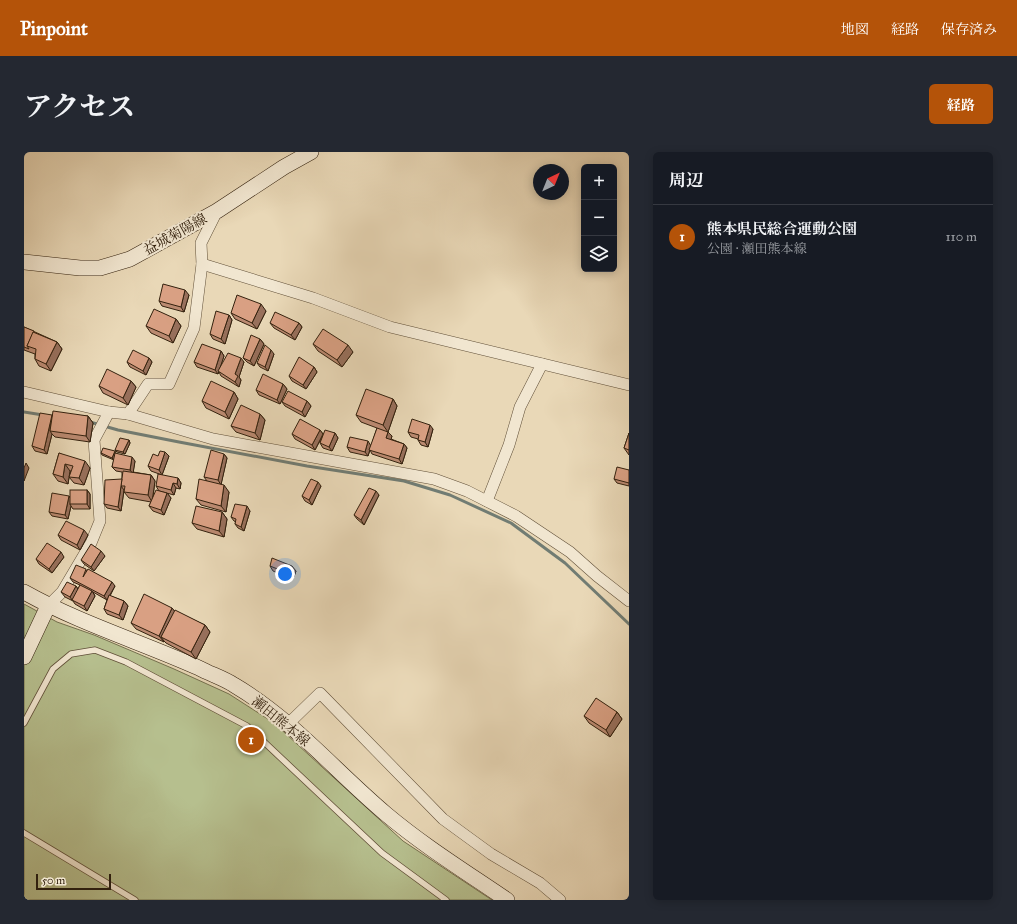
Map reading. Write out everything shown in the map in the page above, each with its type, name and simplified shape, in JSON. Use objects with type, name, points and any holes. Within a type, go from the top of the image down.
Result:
[{"type":"main road","name":"益城菊陽線","points":[[24,262],[80,268],[100,268],[130,259],[217,211],[284,167],[310,152]]},
{"type":"main road","name":"瀬田熊本線","points":[[24,592],[48,606],[179,659],[233,684],[268,707],[288,724],[385,814],[436,853],[507,900]]},
{"type":"main road","points":[[24,657],[48,606]]},
{"type":"street","points":[[128,414],[148,384],[169,384],[194,328],[202,264],[202,243],[217,211]]},
{"type":"street","points":[[202,264],[313,298],[390,327],[629,385]]},
{"type":"street","points":[[487,501],[509,445],[520,407],[542,364]]},
{"type":"street","points":[[24,392],[110,412],[128,414],[213,439],[434,479],[467,491],[516,516],[570,552],[597,576],[629,601]]},
{"type":"street","points":[[48,606],[62,592],[91,543],[100,521],[94,440],[110,412]]},
{"type":"street","points":[[288,724],[320,693],[444,819],[491,854],[540,883],[560,900]]},
{"type":"lane","points":[[24,723],[53,669],[71,654],[95,650],[126,662],[247,726],[382,853],[446,900]]},
{"type":"lane","points":[[24,833],[135,900]]},
{"type":"green space","points":[[24,604],[57,622],[94,635],[229,694],[274,723],[403,841],[492,900],[24,900]]},
{"type":"building","points":[[163,284],[185,290],[181,307],[159,301]]},
{"type":"building","points":[[237,295],[261,304],[252,323],[231,313]]},
{"type":"building","points":[[154,309],[176,319],[169,336],[146,326]]},
{"type":"building","points":[[216,311],[229,315],[221,339],[210,334]]},
{"type":"building","points":[[275,312],[299,323],[291,335],[270,323]]},
{"type":"building","points":[[24,327],[34,331],[27,346],[29,349],[24,347]]},
{"type":"building","points":[[323,329],[348,345],[337,360],[313,344]]},
{"type":"building","points":[[33,332],[57,342],[46,364],[35,359],[36,349],[27,346]]},
{"type":"building","points":[[251,335],[260,339],[250,361],[243,358]]},
{"type":"building","points":[[202,344],[221,351],[215,370],[194,362]]},
{"type":"building","points":[[265,345],[271,350],[265,367],[257,363]]},
{"type":"building","points":[[133,350],[149,358],[143,371],[127,362]]},
{"type":"building","points":[[228,353],[241,358],[235,374],[238,376],[235,382],[218,371]]},
{"type":"building","points":[[299,357],[314,367],[303,385],[289,376]]},
{"type":"building","points":[[107,369],[131,381],[123,398],[99,386]]},
{"type":"building","points":[[263,374],[283,384],[277,400],[256,390]]},
{"type":"building","points":[[211,381],[234,392],[225,412],[202,401]]},
{"type":"building","points":[[366,389],[393,399],[383,425],[356,415]]},
{"type":"building","points":[[288,391],[307,401],[302,412],[282,402]]},
{"type":"building","points":[[241,405],[260,414],[255,433],[231,426]]},
{"type":"building","points":[[53,411],[88,416],[86,436],[50,431]]},
{"type":"building","points":[[40,413],[52,415],[44,450],[32,446]]},
{"type":"building","points":[[300,419],[320,430],[312,445],[292,434]]},
{"type":"building","points":[[412,419],[430,425],[425,442],[418,440],[419,435],[408,432]]},
{"type":"building","points":[[377,428],[388,432],[386,438],[404,444],[399,459],[369,450]]},
{"type":"building","points":[[325,430],[335,433],[329,447],[320,443]]},
{"type":"building","points":[[629,433],[629,450],[624,448]]},
{"type":"building","points":[[350,437],[368,441],[365,452],[347,447]]},
{"type":"building","points":[[120,438],[129,440],[123,452],[115,450]]},
{"type":"building","points":[[103,448],[115,451],[112,458],[101,453]]},
{"type":"building","points":[[211,450],[224,454],[218,480],[204,477]]},
{"type":"building","points":[[160,451],[165,452],[159,470],[148,466],[153,454],[158,456]]},
{"type":"building","points":[[59,453],[85,461],[79,478],[69,477],[73,466],[65,464],[63,477],[53,474]]},
{"type":"building","points":[[115,453],[132,457],[130,470],[112,467]]},
{"type":"building","points":[[617,467],[629,470],[629,483],[614,479]]},
{"type":"building","points":[[123,471],[151,475],[148,495],[124,492],[125,486],[121,486]]},
{"type":"building","points":[[158,474],[178,478],[177,484],[173,483],[171,490],[156,486]]},
{"type":"building","points":[[122,479],[118,507],[104,504],[105,480]]},
{"type":"building","points":[[199,479],[224,485],[221,506],[196,499]]},
{"type":"building","points":[[311,479],[318,482],[309,500],[302,496]]},
{"type":"building","points":[[369,488],[376,491],[361,520],[354,515]]},
{"type":"building","points":[[70,490],[87,490],[87,504],[70,504]]},
{"type":"building","points":[[156,490],[167,493],[161,510],[149,506]]},
{"type":"building","points":[[52,493],[69,496],[65,515],[49,512]]},
{"type":"building","points":[[235,504],[247,506],[241,527],[235,524],[236,519],[231,517]]},
{"type":"building","points":[[196,506],[222,512],[219,531],[192,523]]},
{"type":"building","points":[[66,521],[84,530],[77,545],[58,535]]},
{"type":"building","points":[[47,543],[61,552],[49,569],[36,559]]},
{"type":"building","points":[[91,544],[101,551],[91,567],[81,560]]},
{"type":"building","points":[[272,558],[292,566],[290,574],[270,566]]},
{"type":"building","points":[[76,565],[86,569],[83,577],[88,569],[112,582],[104,596],[70,578]]},
{"type":"building","points":[[67,582],[76,586],[70,597],[61,592]]},
{"type":"building","points":[[80,585],[92,591],[84,606],[72,600]]},
{"type":"building","points":[[144,594],[172,608],[159,636],[131,623]]},
{"type":"building","points":[[109,595],[124,601],[119,615],[104,609]]},
{"type":"building","points":[[175,610],[205,625],[191,652],[161,637]]},
{"type":"building","points":[[596,698],[617,712],[606,730],[584,716]]},
{"type":"waterway","points":[[24,412],[43,415]]},
{"type":"waterway","points":[[90,422],[118,430],[179,442],[307,466],[404,481],[450,495],[511,523],[565,563],[629,624]]},
{"type":"place","name":"熊本県民総合運動公園","points":[[251,740]]}]
